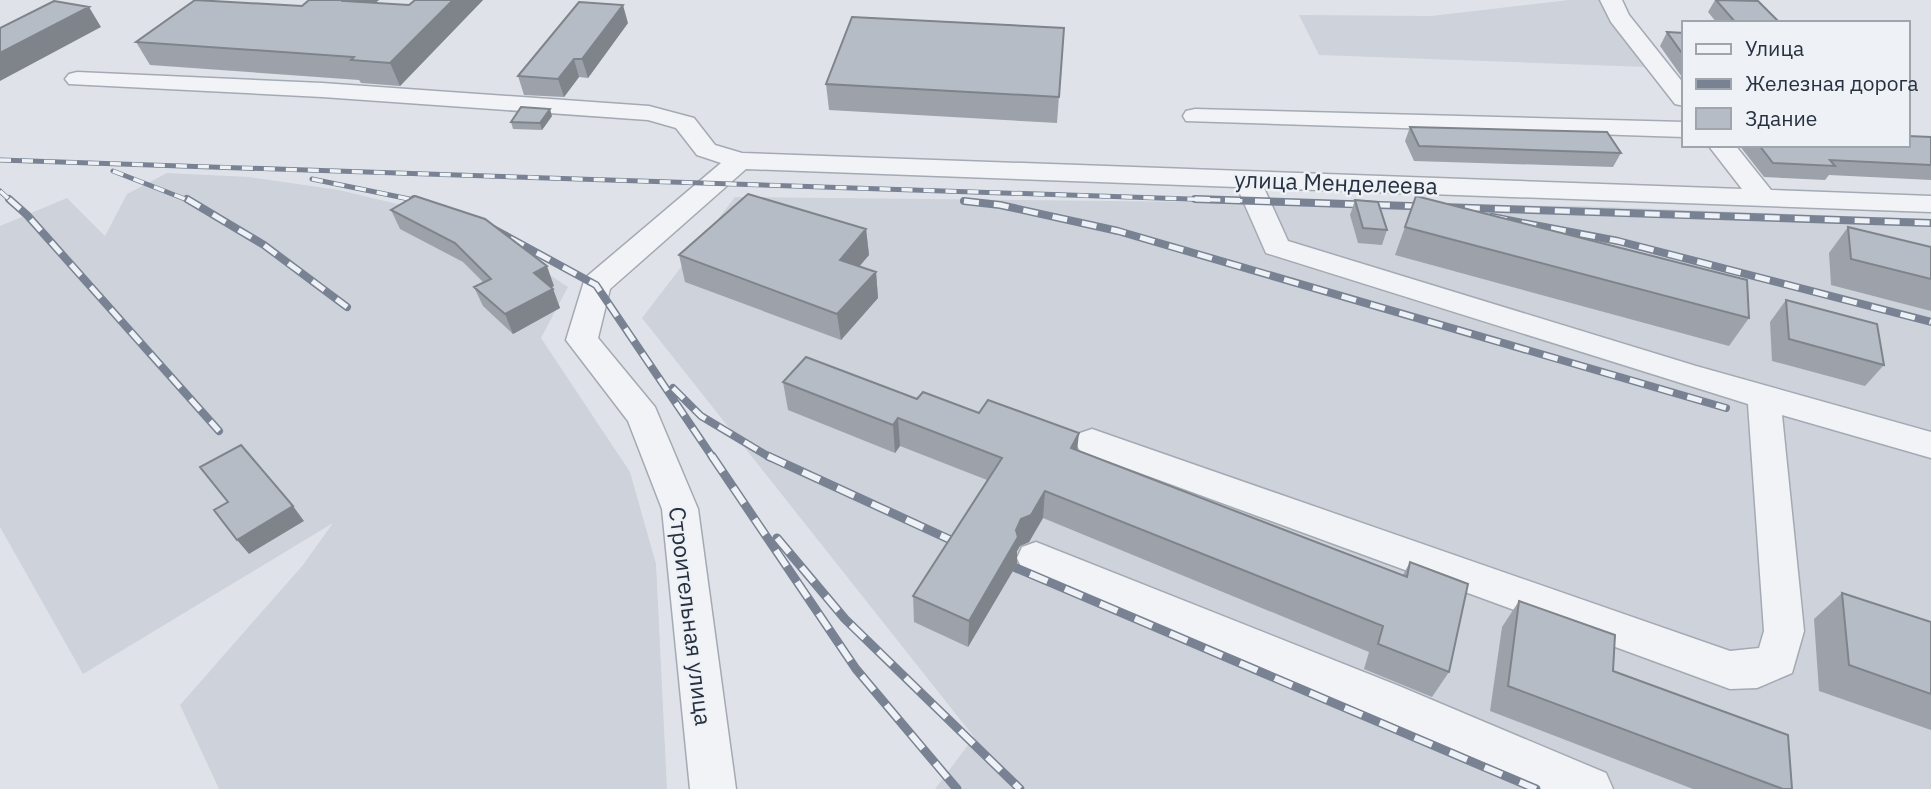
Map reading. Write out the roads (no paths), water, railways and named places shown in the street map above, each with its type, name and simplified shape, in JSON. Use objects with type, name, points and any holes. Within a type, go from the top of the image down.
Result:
[{"type":"street","points":[[1612,0],[1619,17],[1682,96]]},
{"type":"street","name":"улица Менделеева","points":[[77,79],[323,90],[649,113],[685,123],[706,150],[740,161],[1931,204]]},
{"type":"street","points":[[1195,116],[1682,130]]},
{"type":"street","points":[[1723,147],[1763,198]]},
{"type":"street","name":"Строительная улица","points":[[713,789],[680,509],[643,416],[582,340],[596,285],[740,161]]},
{"type":"street","points":[[1247,179],[1276,247],[1763,398],[1931,444]]},
{"type":"street","points":[[1092,442],[1730,670],[1757,669],[1777,660],[1784,631],[1763,398]]},
{"type":"street","points":[[1036,558],[1384,700],[1590,789]]},
{"type":"railway","points":[[0,160],[1249,201]]},
{"type":"railway","points":[[113,171],[190,201]]},
{"type":"railway","points":[[312,179],[419,201]]},
{"type":"railway","points":[[0,191],[11,201]]},
{"type":"railway","points":[[9,199],[27,215],[219,431]]},
{"type":"railway","points":[[187,199],[264,245],[347,307]]},
{"type":"railway","points":[[414,199],[431,205]]},
{"type":"railway","points":[[1195,199],[1931,223]]},
{"type":"railway","points":[[964,201],[1000,205],[1118,231],[1726,408]]},
{"type":"railway","points":[[1492,217],[1618,241],[1931,322]]},
{"type":"railway","points":[[484,224],[596,285],[713,458]]},
{"type":"railway","points":[[673,388],[701,416],[771,458]]},
{"type":"railway","points":[[712,456],[856,669],[957,789]]},
{"type":"railway","points":[[768,456],[966,547]]},
{"type":"railway","points":[[777,538],[845,619],[1020,789]]},
{"type":"railway","points":[[995,559],[1536,789]]}]
